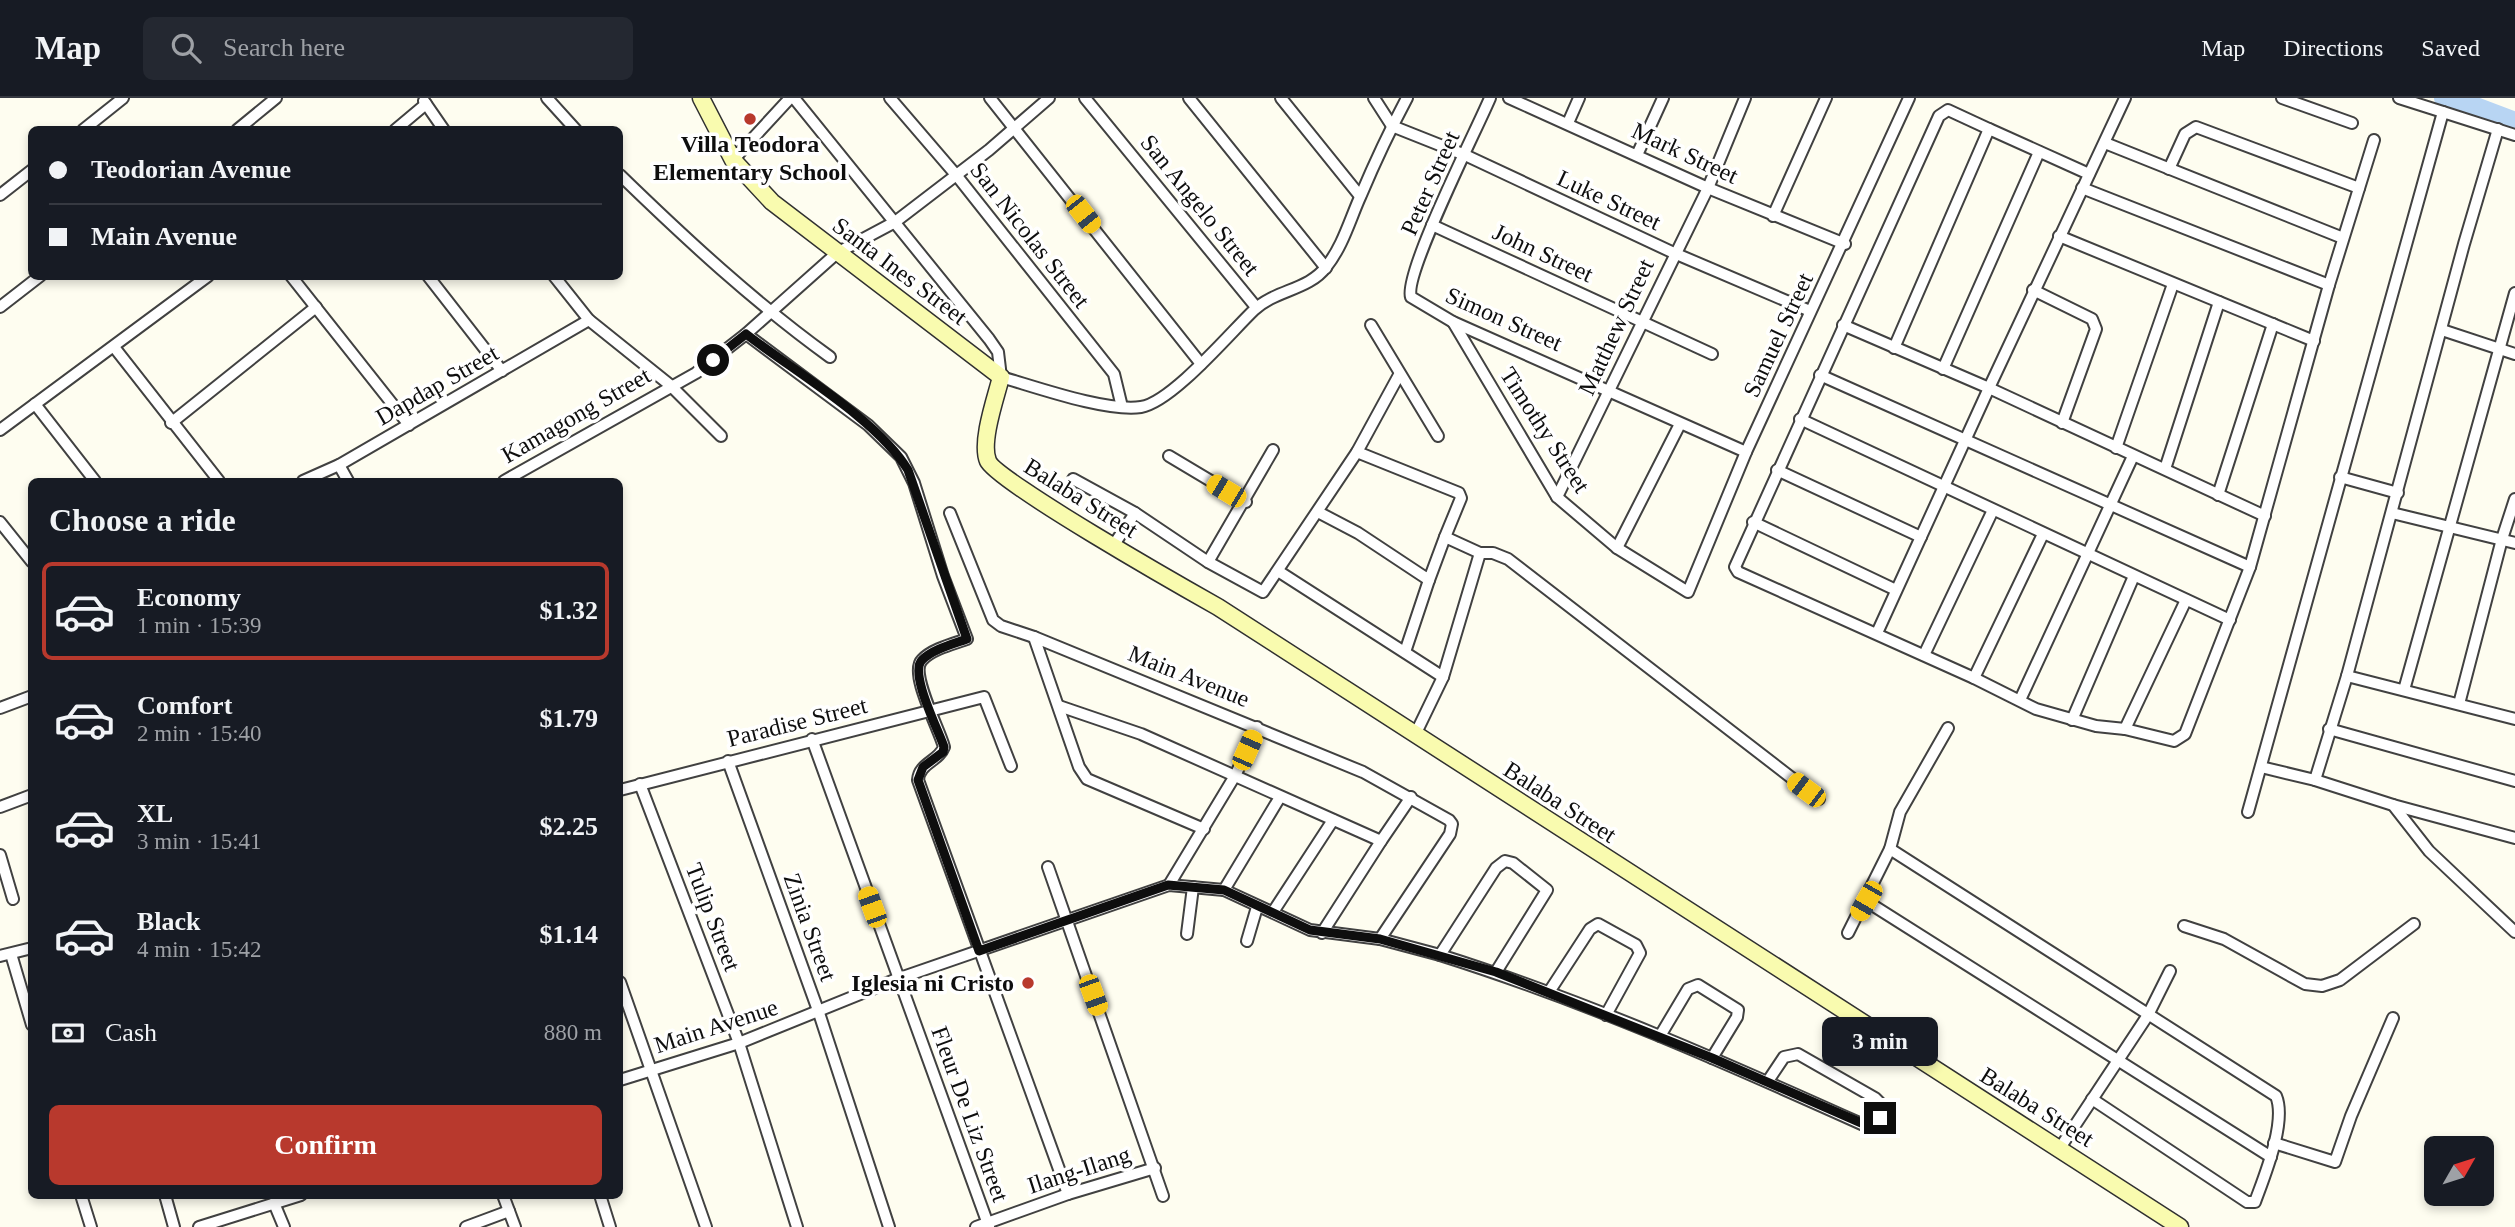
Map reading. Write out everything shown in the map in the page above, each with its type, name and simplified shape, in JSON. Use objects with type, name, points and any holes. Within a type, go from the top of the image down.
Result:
[{"type":"street","points":[[88,126],[123,98]]},
{"type":"street","points":[[242,126],[276,98]]},
{"type":"street","points":[[547,98],[572,126]]},
{"type":"street","name":"Santa Ines Street","points":[[701,98],[733,160],[772,202],[1001,377],[1062,396],[1122,407]]},
{"type":"street","points":[[733,160],[792,98],[998,352],[1001,377]]},
{"type":"street","name":"San Nicolas Street","points":[[890,98],[957,176],[1114,374],[1122,407]]},
{"type":"street","points":[[990,98],[1201,364]]},
{"type":"street","name":"Kamagong Street","points":[[509,478],[670,385],[696,373],[746,334],[837,253],[895,222],[957,176],[1049,98]]},
{"type":"street","name":"San Angelo Street","points":[[1085,98],[1256,307]]},
{"type":"street","points":[[1189,98],[1325,268]]},
{"type":"street","points":[[1281,98],[1360,196]]},
{"type":"street","points":[[1374,98],[1392,126]]},
{"type":"street","points":[[1122,407],[1143,407],[1157,400],[1201,364],[1256,307],[1274,294],[1309,282],[1325,268],[1341,242],[1407,98]]},
{"type":"street","name":"Peter Street","points":[[1409,285],[1432,225],[1490,98]]},
{"type":"street","name":"Mark Street","points":[[1509,98],[1568,122],[1708,188],[1844,244]]},
{"type":"street","points":[[1568,122],[1579,98]]},
{"type":"street","points":[[1637,155],[1663,98]]},
{"type":"street","name":"Matthew Street","points":[[1558,497],[1674,253],[1708,188],[1745,98]]},
{"type":"street","points":[[1773,216],[1826,98]]},
{"type":"street","name":"Samuel Street","points":[[1688,592],[1746,452],[1909,98]]},
{"type":"street","points":[[1877,634],[2033,290],[2125,98]]},
{"type":"street","points":[[2282,98],[2352,123]]},
{"type":"street","points":[[2399,98],[2515,135]]},
{"type":"street","points":[[399,126],[425,101],[441,126]]},
{"type":"street","points":[[2089,174],[1948,110],[1942,112],[1736,559],[1735,567],[1738,572],[1924,655],[2036,709],[2072,720],[2174,741],[2180,739],[2250,567],[2329,285],[2374,140]]},
{"type":"street","points":[[2248,812],[2443,112]]},
{"type":"street","name":"Luke Street","points":[[1392,126],[1465,155],[1674,253],[1810,311]]},
{"type":"street","points":[[2169,169],[2185,134],[2196,127],[2359,188]]},
{"type":"street","points":[[1894,348],[1989,129]]},
{"type":"street","points":[[2315,780],[2347,676],[2498,129]]},
{"type":"street","points":[[2105,144],[2343,238]]},
{"type":"street","points":[[1943,369],[2039,152]]},
{"type":"street","points":[[0,195],[28,173]]},
{"type":"street","points":[[623,178],[709,262],[769,313],[830,357]]},
{"type":"street","points":[[2082,188],[2329,285]]},
{"type":"street","name":"John Street","points":[[1432,225],[1712,354]]},
{"type":"street","points":[[2059,236],[2314,341]]},
{"type":"street","points":[[0,307],[35,280]]},
{"type":"street","points":[[0,430],[203,280]]},
{"type":"street","points":[[294,280],[409,425]]},
{"type":"street","points":[[431,280],[502,371]]},
{"type":"street","points":[[557,280],[589,320],[670,385],[721,436]]},
{"type":"street","points":[[2116,447],[2173,284]]},
{"type":"street","name":"Simon Street","points":[[1409,285],[1409,291],[1416,303],[1453,322],[1611,389],[1680,424],[1746,452]]},
{"type":"street","points":[[2033,290],[2092,319],[2096,329],[2062,424]]},
{"type":"street","points":[[2404,690],[2447,527],[2515,294]]},
{"type":"street","points":[[2165,469],[2219,302]]},
{"type":"street","points":[[172,424],[316,307]]},
{"type":"street","name":"Dapdap Street","points":[[310,478],[339,465],[589,320]]},
{"type":"street","name":"Timothy Street","points":[[1453,322],[1558,497],[1618,548],[1688,592]]},
{"type":"street","points":[[2218,495],[2273,324]]},
{"type":"street","points":[[1371,325],[1438,436]]},
{"type":"street","points":[[1843,325],[1989,388],[2265,516]]},
{"type":"street","points":[[2442,330],[2515,354]]},
{"type":"street","points":[[746,334],[868,425],[901,457],[908,470],[967,639],[921,660],[916,670],[919,685],[932,709],[944,747],[943,752],[923,767],[918,780],[1068,1194]]},
{"type":"street","points":[[114,348],[217,478]]},
{"type":"street","points":[[1073,479],[1135,513],[1208,562],[1259,592],[1265,590],[1357,452],[1399,375]]},
{"type":"street","points":[[1820,375],[2250,567]]},
{"type":"street","name":"Balaba Street","points":[[1001,377],[988,434],[988,461],[1005,476],[1113,546],[1218,607],[2180,1227]]},
{"type":"street","points":[[35,404],[92,478]]},
{"type":"street","points":[[1800,419],[2230,620]]},
{"type":"street","points":[[1618,548],[1680,424]]},
{"type":"street","points":[[1208,562],[1246,502],[1273,450]]},
{"type":"street","points":[[1357,452],[1459,492],[1461,498],[1405,652]]},
{"type":"street","points":[[1169,456],[1246,502]]},
{"type":"street","points":[[2020,700],[2133,456]]},
{"type":"street","points":[[339,465],[346,478]]},
{"type":"street","points":[[1777,470],[1921,537]]},
{"type":"street","points":[[2340,477],[2398,493]]},
{"type":"street","points":[[2459,704],[2501,539],[2515,499]]},
{"type":"street","points":[[1924,655],[1993,510]]},
{"type":"street","points":[[1318,512],[1358,533],[1429,580]]},
{"type":"street","name":"Main Avenue","points":[[950,513],[993,620],[1001,626],[1034,636],[1363,772],[1449,820],[1452,829],[1380,939]]},
{"type":"street","points":[[1113,546],[1135,513]]},
{"type":"street","points":[[2392,513],[2515,543]]},
{"type":"street","points":[[0,522],[28,557]]},
{"type":"street","points":[[1753,522],[1896,590]]},
{"type":"street","points":[[1974,678],[2043,534]]},
{"type":"street","points":[[1445,537],[1480,553],[1493,553],[1508,559],[1819,799]]},
{"type":"street","points":[[1415,736],[1443,677],[1480,553]]},
{"type":"street","points":[[1278,571],[1443,677]]},
{"type":"street","points":[[2072,720],[2134,576]]},
{"type":"street","points":[[2125,729],[2186,600]]},
{"type":"street","points":[[1034,636],[1079,767],[1087,779],[1204,829]]},
{"type":"street","points":[[2347,676],[2515,719]]},
{"type":"street","name":"Paradise Street","points":[[623,789],[984,697],[1011,765]]},
{"type":"street","points":[[0,708],[28,698]]},
{"type":"street","points":[[1059,706],[1141,734],[1236,774],[1280,797],[1381,841]]},
{"type":"street","points":[[1168,885],[1236,774],[1257,727]]},
{"type":"street","points":[[1848,933],[1891,849],[1900,812],[1948,728]]},
{"type":"street","points":[[2329,729],[2515,781]]},
{"type":"street","name":"Fleur De Liz Street","points":[[812,739],[984,1226]]},
{"type":"street","name":"Zinia Street","points":[[728,761],[819,1013],[889,1227]]},
{"type":"street","points":[[2261,767],[2515,838]]},
{"type":"street","name":"Tulip Street","points":[[640,784],[739,1043],[797,1227]]},
{"type":"street","points":[[0,807],[28,796]]},
{"type":"street","points":[[1224,890],[1280,797]]},
{"type":"street","points":[[1322,933],[1410,797]]},
{"type":"street","points":[[2393,805],[2429,851],[2515,931]]},
{"type":"street","points":[[1273,912],[1333,820]]},
{"type":"street","points":[[1891,849],[2276,1096],[2278,1103],[2274,1143],[2255,1202],[2246,1202],[2092,1099]]},
{"type":"street","points":[[0,855],[13,899]]},
{"type":"street","points":[[1440,955],[1501,862],[1513,863],[1545,886],[1545,896],[1496,972]]},
{"type":"street","points":[[1048,867],[1163,1196]]},
{"type":"street","name":"Main Avenue","points":[[623,1079],[739,1043],[819,1013],[897,979],[1168,885],[1224,890],[1294,924],[1322,933],[1380,939],[1496,972],[1660,1036],[1866,1125],[1875,1124],[1881,1115],[1882,1105],[1875,1098],[1798,1054],[1784,1056],[1768,1081]]},
{"type":"street","points":[[1187,934],[1193,887]]},
{"type":"street","points":[[1866,901],[2271,1157]]},
{"type":"street","points":[[1247,941],[1257,907]]},
{"type":"street","points":[[2184,926],[2233,944],[2305,984],[2322,986],[2340,980],[2414,923]]},
{"type":"street","points":[[1549,992],[1590,929],[1598,924],[1636,945],[1640,953],[1606,1015]]},
{"type":"street","points":[[28,949],[5,955],[28,1015]]},
{"type":"street","points":[[2060,1148],[2148,1015],[2170,971]]},
{"type":"street","points":[[1660,1036],[1688,989],[1698,985],[1738,1010],[1739,1014],[1712,1058]]},
{"type":"street","points":[[623,990],[706,1227]]},
{"type":"street","points":[[2274,1143],[2334,1162],[2350,1116],[2393,1018]]},
{"type":"street","name":"Ilang-Ilang","points":[[984,1226],[1068,1194],[1155,1168]]},
{"type":"street","points":[[82,1199],[91,1227]]},
{"type":"street","points":[[166,1199],[174,1227]]},
{"type":"street","points":[[199,1227],[287,1199]]},
{"type":"street","points":[[505,1199],[515,1227]]},
{"type":"street","points":[[601,1199],[610,1227]]},
{"type":"street","points":[[274,1203],[284,1227]]},
{"type":"street","points":[[466,1227],[509,1210]]},
{"type":"waterway","points":[[2446,98],[2515,124]]},
{"type":"place","name":"Villa Teodora Elementary School","points":[[750,119]]},
{"type":"place","name":"Iglesia ni Cristo","points":[[1028,983]]},
{"type":"route","points":[[713,360],[746,334],[868,425],[901,457],[914,483],[943,576],[967,639],[934,652],[921,660],[916,670],[919,685],[932,709],[944,747],[943,752],[923,767],[918,774],[918,780],[979,951],[1168,885],[1224,890],[1310,930],[1380,939],[1496,972],[1768,1081],[1866,1125],[1875,1124],[1880,1118]]}]
